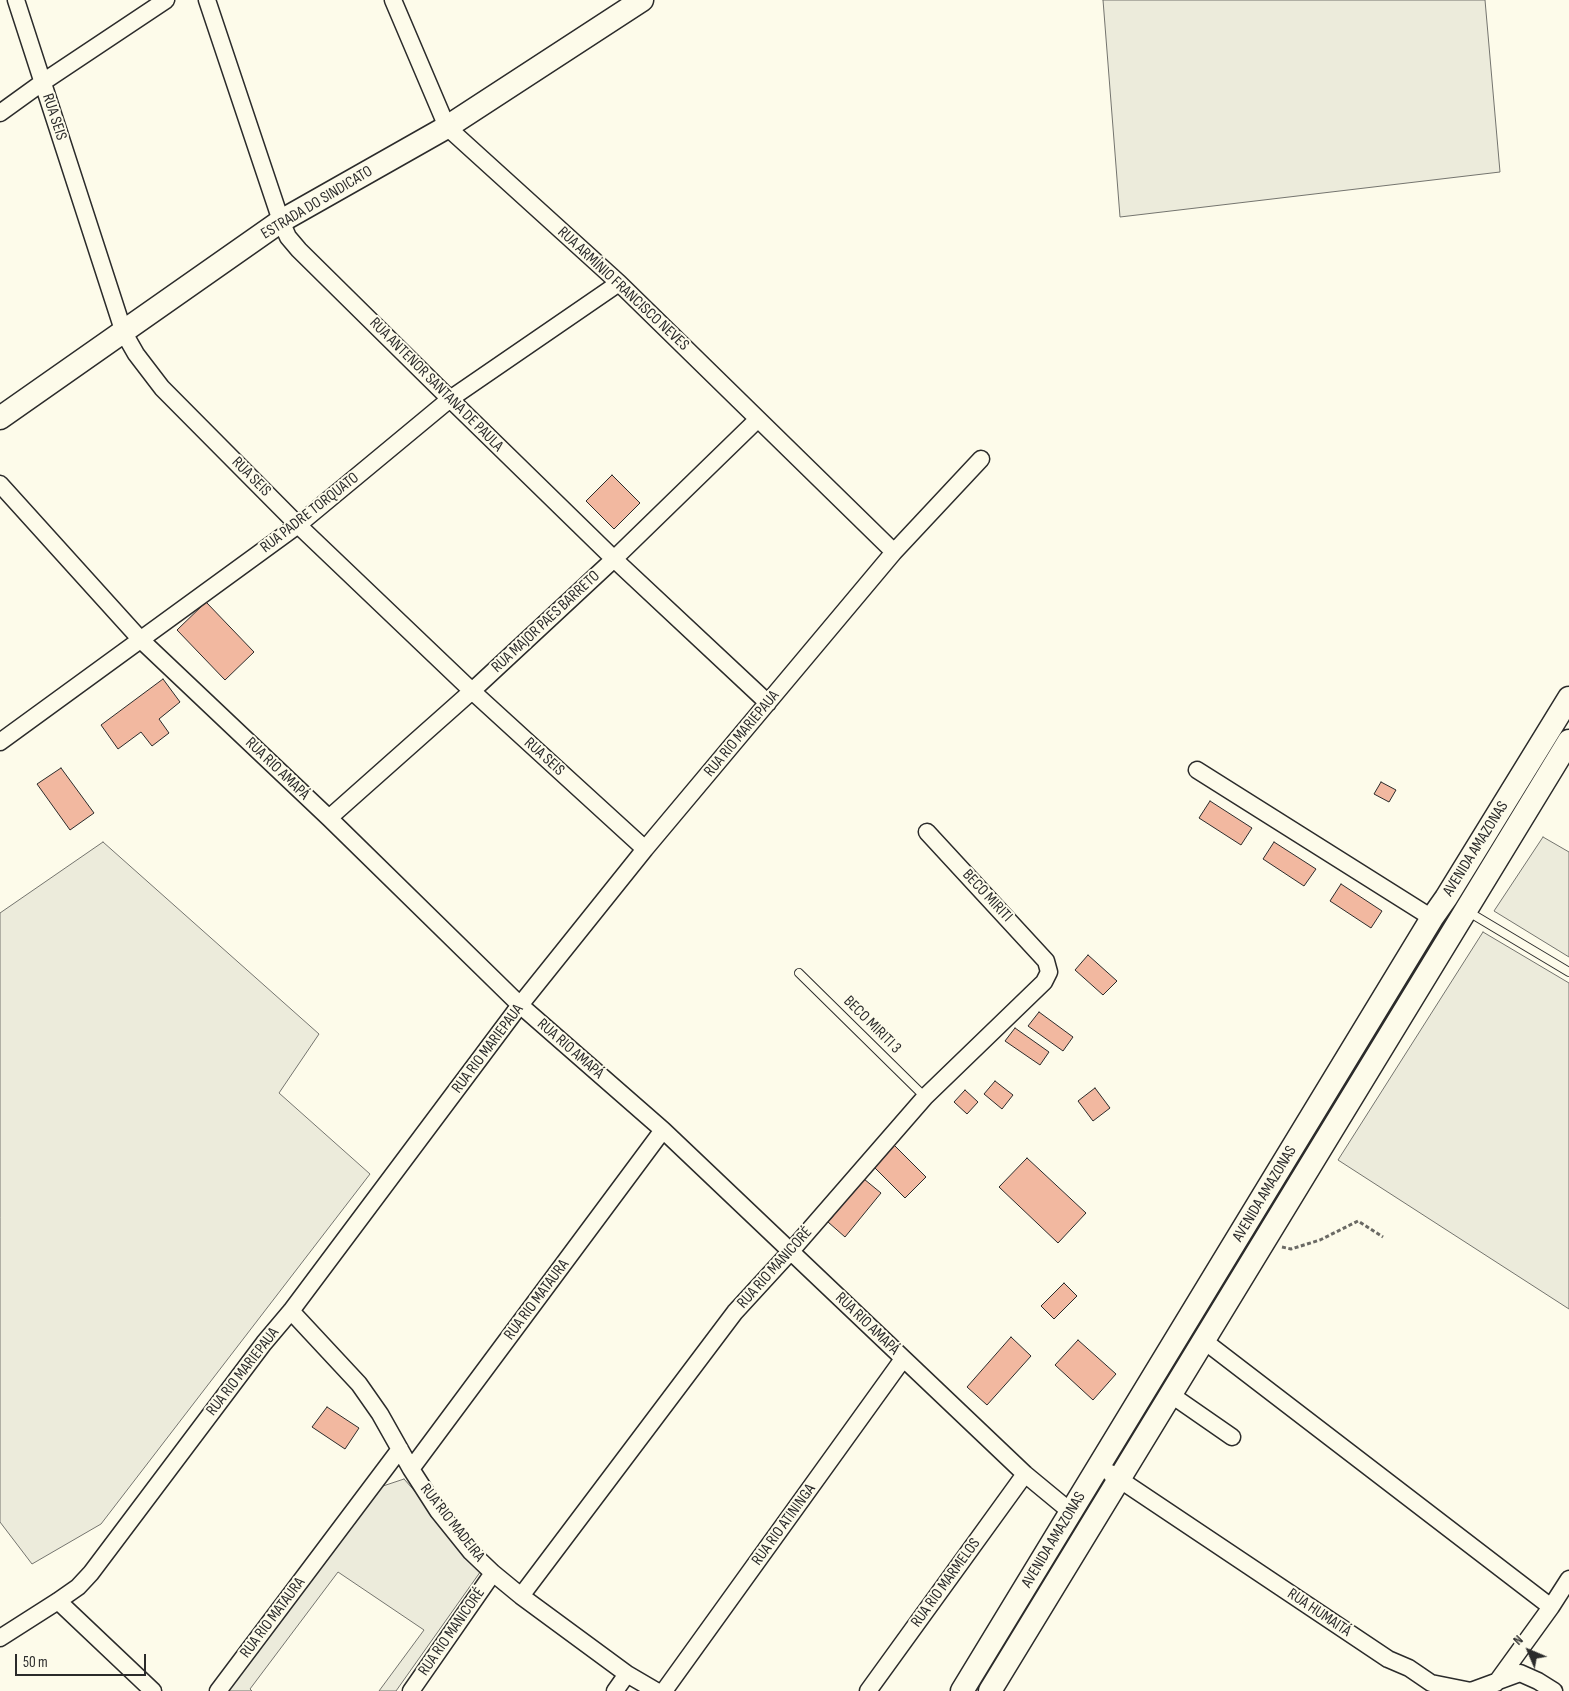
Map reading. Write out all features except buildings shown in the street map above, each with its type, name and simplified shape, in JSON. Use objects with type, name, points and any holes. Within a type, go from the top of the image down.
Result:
[{"type":"street","name":"RUA SEIS","points":[[16,0],[124,333],[136,354],[162,388],[298,525],[472,691],[645,849]]},
{"type":"street","points":[[0,112],[166,0]]},
{"type":"street","name":"RUA ANTENOR SANTANA DE PAULA","points":[[208,0],[281,222],[288,237],[299,250],[614,559],[768,703]]},
{"type":"street","name":"RUA ARMÍNIO FRANCISCO NEVES","points":[[394,0],[447,127],[619,283],[894,552]]},
{"type":"street","name":"ESTRADA DO SINDICATO","points":[[0,418],[281,222],[447,127],[642,0]]},
{"type":"street","name":"RUA PADRE TORQUATO","points":[[0,742],[298,525],[450,399],[619,283]]},
{"type":"street","name":"RUA MAJOR PAES BARRETO","points":[[329,818],[472,691],[614,559],[758,419]]},
{"type":"street","name":"RUA RIO MARIEPAUA","points":[[0,1638],[78,1587],[91,1573],[264,1343],[291,1311],[520,1005],[645,849],[894,552],[981,459]]},
{"type":"street","name":"RUA RIO AMAPÁ","points":[[0,484],[141,640],[329,818],[520,1005],[663,1130],[1025,1474],[1070,1512]]},
{"type":"street","name":"AVENIDA AMAZONAS","points":[[990,1691],[1262,1243],[1456,904],[1569,698]]},
{"type":"street","name":"AVENIDA AMAZONAS","points":[[962,1691],[1432,918],[1456,904],[1569,741]]},
{"type":"street","points":[[1197,770],[1432,918]]},
{"type":"street","name":"BECO MIRITI","points":[[928,832],[1046,961]]},
{"type":"street","name":"RUA RIO MANICORÉ","points":[[521,1596],[735,1312],[791,1251],[925,1097],[1044,982],[1049,972],[1046,961]]},
{"type":"street","name":"RUA RIO MATAURA","points":[[411,1470],[663,1130]]},
{"type":"street","name":"RUA RIO MADEIRA","points":[[291,1311],[359,1384],[380,1414],[411,1470],[438,1511],[471,1552],[521,1596],[627,1674],[656,1691]]},
{"type":"street","points":[[1203,1340],[1550,1607]]},
{"type":"street","name":"RUA RIO ATININGA","points":[[664,1691],[903,1358]]},
{"type":"street","points":[[1170,1394],[1232,1437]]},
{"type":"street","name":"RUA RIO MATAURA","points":[[218,1691],[400,1449]]},
{"type":"street","name":"RUA HUMAITÁ","points":[[1099,1466],[1388,1659],[1409,1668],[1431,1683],[1471,1690],[1494,1686],[1520,1673],[1554,1691]]},
{"type":"street","name":"RUA RIO MARMELOS","points":[[868,1691],[1025,1474]]},
{"type":"street","name":"RUA RIO MANICORÉ","points":[[411,1691],[493,1573]]},
{"type":"street","points":[[1494,1686],[1569,1579]]},
{"type":"street","points":[[58,1601],[153,1691]]},
{"type":"street","points":[[615,1691],[627,1674]]},
{"type":"lane","points":[[1456,904],[1569,972]]},
{"type":"lane","name":"BECO MIRITI 3","points":[[799,973],[925,1097]]},
{"type":"path","points":[[1262,1243],[1291,1249],[1320,1240],[1358,1221],[1383,1237]]},
{"type":"shaded area","points":[[1103,0],[1485,0],[1500,172],[1120,217]]},
{"type":"shaded area","points":[[1543,837],[1569,852],[1569,957],[1494,911]]},
{"type":"shaded area","points":[[103,842],[319,1034],[279,1093],[370,1174],[101,1524],[32,1564],[0,1522],[0,913]]},
{"type":"shaded area","points":[[1483,932],[1569,983],[1569,1309],[1338,1160]]},
{"type":"shaded area","points":[[404,1479],[483,1568],[396,1691],[379,1691],[424,1630],[338,1572],[250,1689],[252,1691],[226,1691],[380,1487]]}]
